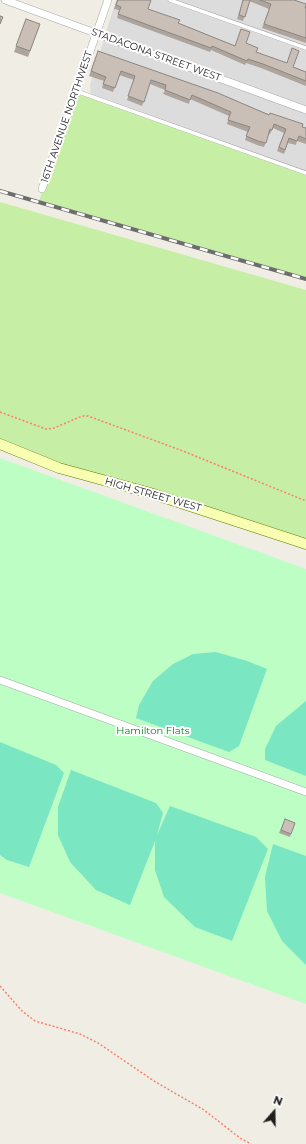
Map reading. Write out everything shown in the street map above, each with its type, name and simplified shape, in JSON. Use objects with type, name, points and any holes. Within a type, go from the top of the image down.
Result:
[{"type":"main road","name":"HIGH STREET WEST","points":[[0,444],[59,468],[150,492],[306,544]]},
{"type":"street","name":"STADACONA STREET WEST","points":[[5,0],[306,110]]},
{"type":"street","name":"16TH AVENUE NORTHWEST","points":[[42,189],[108,0]]},
{"type":"street","points":[[0,680],[306,792]]},
{"type":"lane","points":[[170,0],[306,48]]},
{"type":"lane","points":[[76,91],[306,173]]},
{"type":"path","points":[[0,412],[46,429],[54,428],[82,416],[88,416],[183,451],[306,501]]},
{"type":"path","points":[[0,986],[22,1011],[35,1021],[80,1034],[98,1043],[154,1081],[204,1110],[240,1138],[251,1144]]},
{"type":"shaded area","points":[[116,0],[306,0],[306,173],[91,97],[90,85]]},
{"type":"green space","points":[[76,91],[306,173],[306,278],[39,201]]},
{"type":"green space","points":[[0,202],[306,290],[306,543],[65,467],[0,443]]},
{"type":"green space","name":"Hamilton Flats","points":[[0,458],[306,569],[306,1004],[0,893]]},
{"type":"green space","points":[[216,652],[247,661],[267,669],[239,746],[229,752],[136,718],[139,705],[153,681],[173,664],[193,654]]},
{"type":"green space","points":[[306,701],[306,776],[265,760],[265,749],[276,726]]},
{"type":"green space","points":[[0,742],[56,765],[64,773],[29,867],[7,860],[0,855]]},
{"type":"green space","points":[[71,770],[156,803],[163,813],[157,835],[170,806],[256,837],[268,849],[232,941],[195,927],[164,897],[155,870],[155,841],[130,905],[96,890],[70,862],[58,835],[58,807]]},
{"type":"green space","points":[[273,844],[306,856],[306,965],[282,941],[267,911],[265,877]]},
{"type":"building","points":[[118,0],[151,0],[148,9],[180,20],[178,23],[235,46],[241,29],[250,32],[246,43],[258,48],[256,52],[287,63],[292,48],[299,51],[293,67],[306,72],[306,81],[263,64],[248,59],[247,61],[212,46],[211,48],[118,14],[121,7],[116,5]]},
{"type":"building","points":[[243,0],[250,0],[245,17],[239,15]]},
{"type":"building","points":[[260,0],[294,0],[306,4],[306,38],[264,24],[271,4]]},
{"type":"building","points":[[0,16],[3,17],[0,24]]},
{"type":"building","points":[[26,19],[40,24],[30,51],[16,46]]},
{"type":"building","points":[[98,51],[218,93],[269,115],[270,113],[303,124],[302,127],[306,128],[306,139],[299,136],[297,141],[289,138],[285,150],[279,147],[286,129],[274,124],[272,130],[270,129],[266,143],[258,141],[246,136],[250,127],[228,120],[231,112],[192,95],[190,100],[165,90],[166,85],[151,80],[144,102],[128,96],[135,76],[121,71],[115,88],[103,84],[106,77],[91,71]]},
{"type":"building","points":[[285,819],[295,823],[291,834],[281,830]]},
{"type":"railway","points":[[0,191],[306,279]]}]
